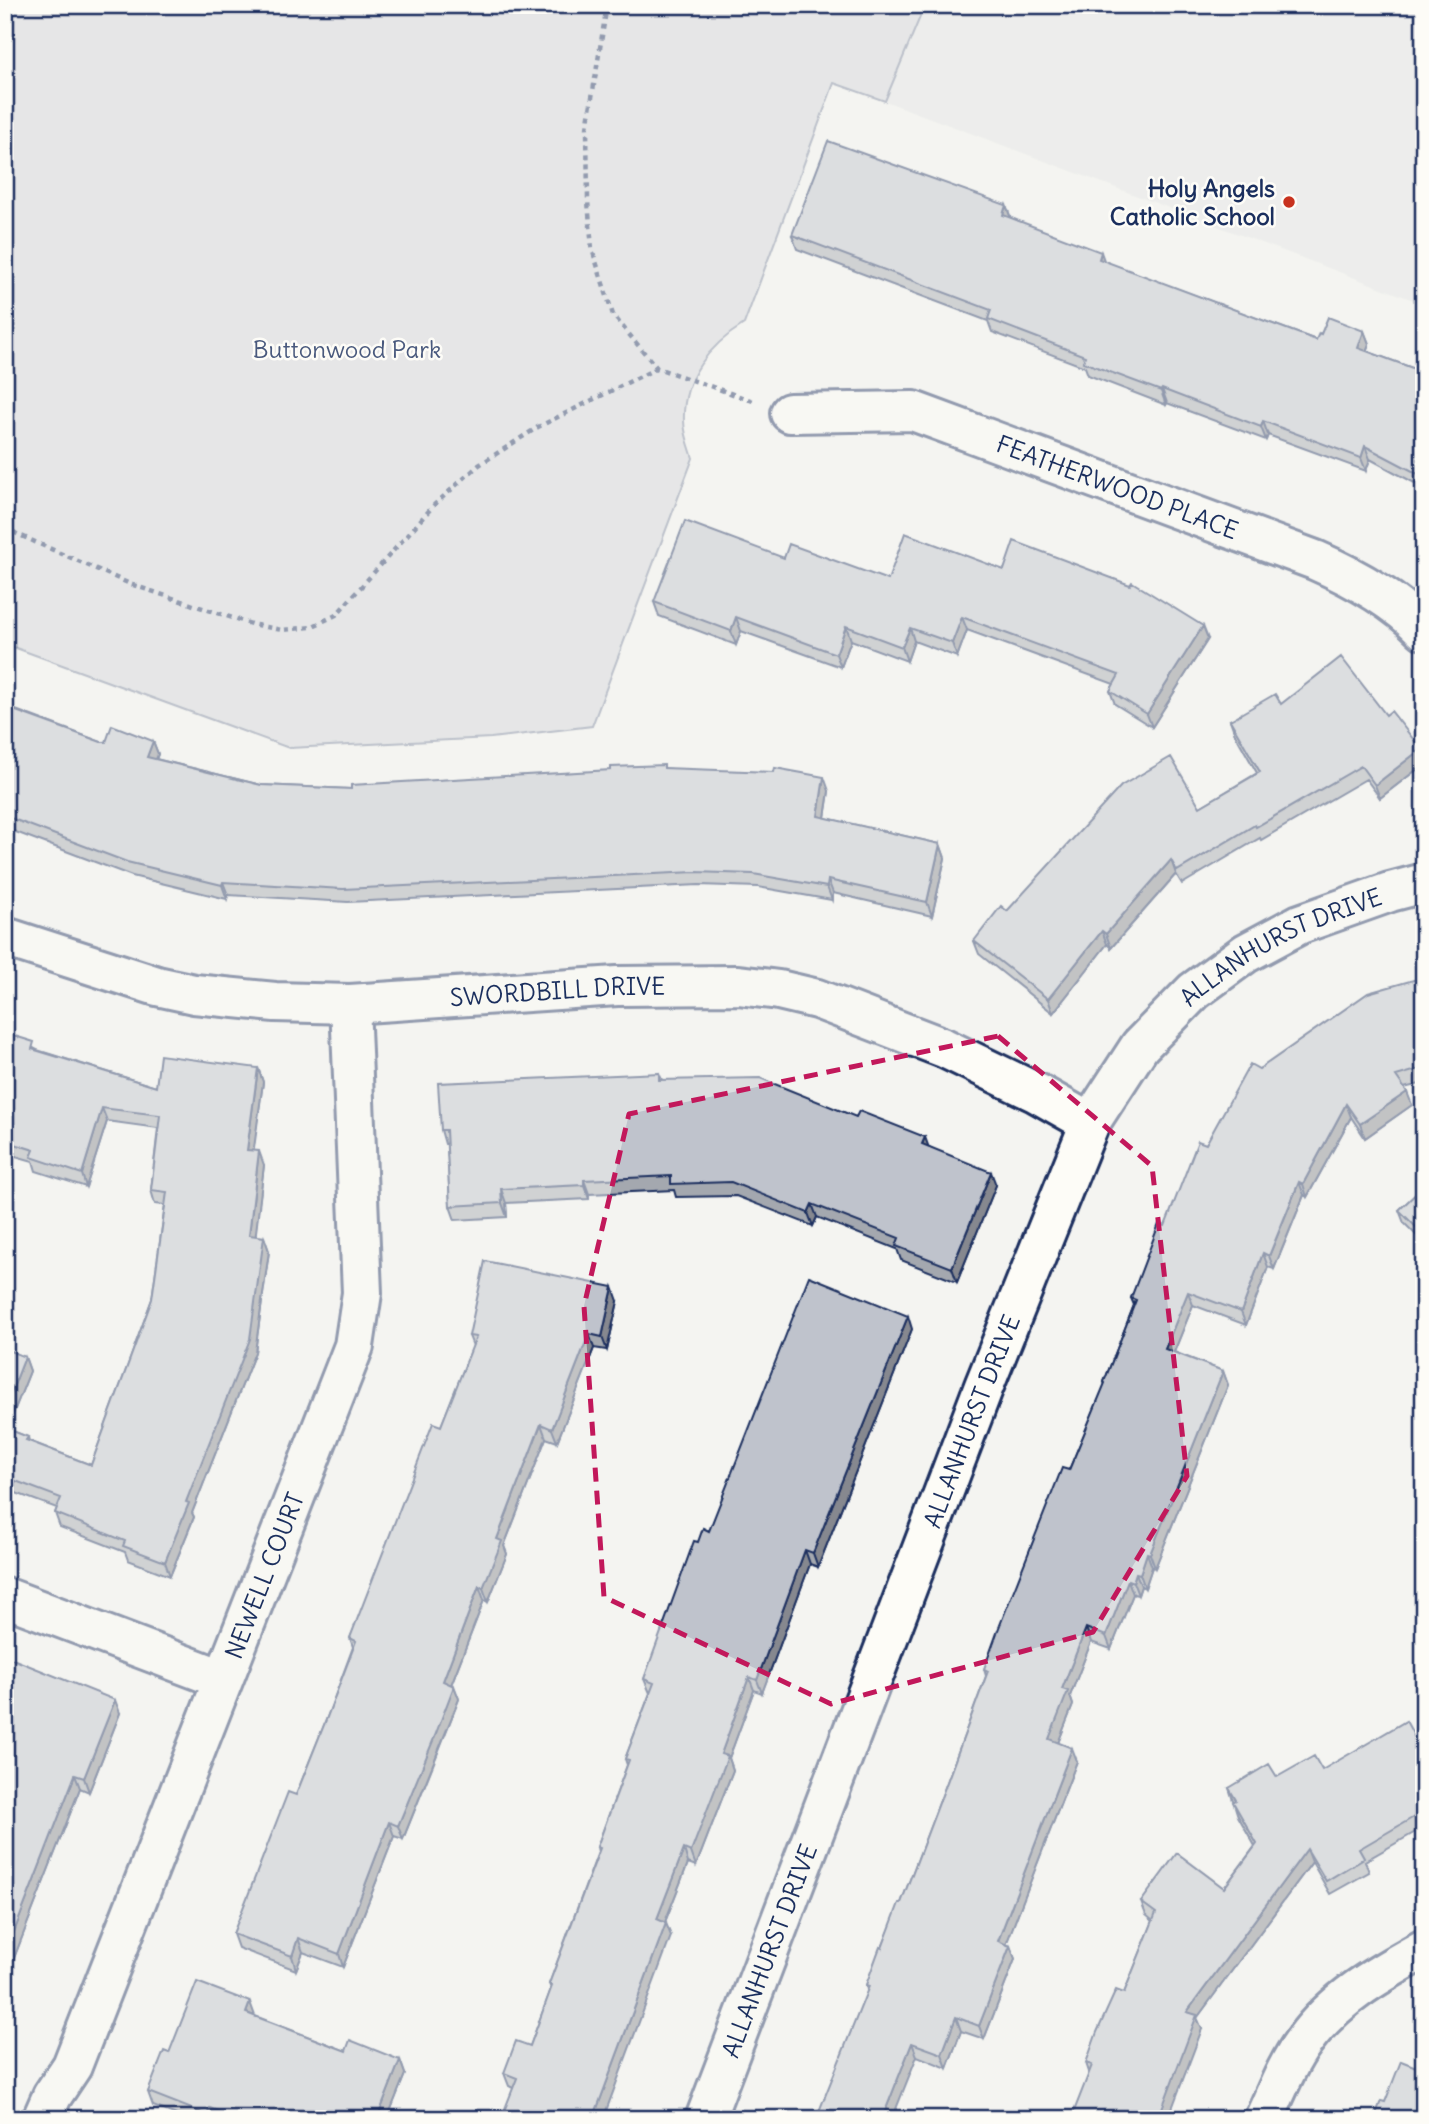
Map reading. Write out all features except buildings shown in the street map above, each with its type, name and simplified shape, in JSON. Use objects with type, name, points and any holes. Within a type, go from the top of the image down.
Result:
[{"type":"street","name":"FEATHERWOOD PLACE","points":[[790,413],[913,411],[1315,560],[1372,590],[1424,631]]},
{"type":"street","name":"ALLANHURST DRIVE","points":[[705,2119],[965,1437],[1090,1123],[1140,1046],[1194,991],[1246,953],[1300,923],[1424,883]]},
{"type":"street","name":"SWORDBILL DRIVE","points":[[5,937],[114,974],[194,994],[275,1002],[350,1004],[617,986],[738,985],[779,990],[817,999],[933,1043],[1018,1083],[1090,1123]]},
{"type":"street","name":"NEWELL COURT","points":[[42,2119],[52,2096],[72,2066],[354,1346],[362,1293],[350,1004]]},
{"type":"street","points":[[5,1597],[222,1679]]},
{"type":"street","points":[[1264,2119],[1303,2042],[1331,2009],[1361,1985],[1424,1949]]},
{"type":"path","points":[[607,5],[587,128],[588,201],[592,249],[613,315],[657,368],[790,413]]},
{"type":"path","points":[[5,526],[16,534],[130,584],[251,624],[282,630],[311,626],[336,615],[434,505],[479,465],[538,428],[657,368]]},
{"type":"highlighted area","points":[[998,1036],[1152,1166],[1187,1476],[1093,1632],[831,1704],[604,1597],[584,1306],[629,1114]]},
{"type":"shaded area","name":"Holy Angels Catholic School","points":[[925,5],[1424,5],[1424,304],[885,101]]},
{"type":"green space","name":"Buttonwood Park","points":[[5,5],[925,5],[885,101],[834,83],[744,324],[720,342],[700,364],[693,377],[685,405],[684,421],[693,458],[592,726],[491,738],[289,748],[5,644]]},
{"type":"place","name":"Holy Angels Catholic School","points":[[1289,202]]}]
